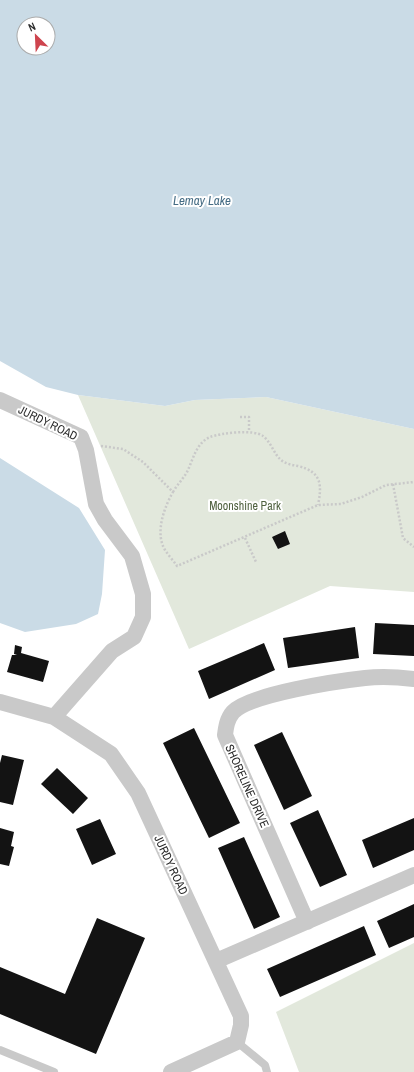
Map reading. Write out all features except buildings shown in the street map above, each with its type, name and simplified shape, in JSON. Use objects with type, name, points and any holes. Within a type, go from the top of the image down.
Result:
[{"type":"street","name":"JURDY ROAD","points":[[0,400],[81,437],[86,450],[96,504],[105,520],[132,556],[143,594],[143,618],[134,637],[112,651],[54,717]]},
{"type":"street","name":"SHORELINE DRIVE","points":[[306,922],[225,735],[227,722],[233,712],[249,702],[304,687],[366,678],[414,679]]},
{"type":"street","name":"JURDY ROAD","points":[[0,702],[54,717],[110,754],[138,793],[241,1016],[241,1025],[237,1042]]},
{"type":"street","points":[[216,961],[414,875]]},
{"type":"street","points":[[171,1072],[237,1042]]},
{"type":"lane","points":[[237,1042],[265,1065],[267,1072]]},
{"type":"lane","points":[[0,1050],[54,1072]]},
{"type":"path","points":[[240,417],[249,418],[249,432]]},
{"type":"path","points":[[318,505],[321,489],[318,478],[311,470],[286,464],[280,459],[264,437],[256,432],[210,437],[202,442],[186,473],[165,507],[161,531],[163,545],[177,566],[245,538],[318,505],[341,504],[362,497],[386,485],[414,482]]},
{"type":"path","points":[[86,450],[101,446],[123,449],[143,462],[173,492]]},
{"type":"path","points":[[393,484],[403,538],[414,547]]},
{"type":"path","points":[[245,538],[256,562]]},
{"type":"green space","name":"Moonshine Park","points":[[78,395],[165,406],[195,400],[266,397],[414,429],[414,592],[330,586],[189,649]]},
{"type":"green space","points":[[414,943],[414,1072],[299,1072],[276,1012]]},
{"type":"water","name":"Lemay Lake","points":[[0,0],[414,0],[414,429],[266,397],[195,400],[165,406],[78,395],[46,387],[0,361]]},
{"type":"water","points":[[0,458],[79,508],[105,550],[102,594],[98,614],[76,624],[25,632],[0,623]]}]
